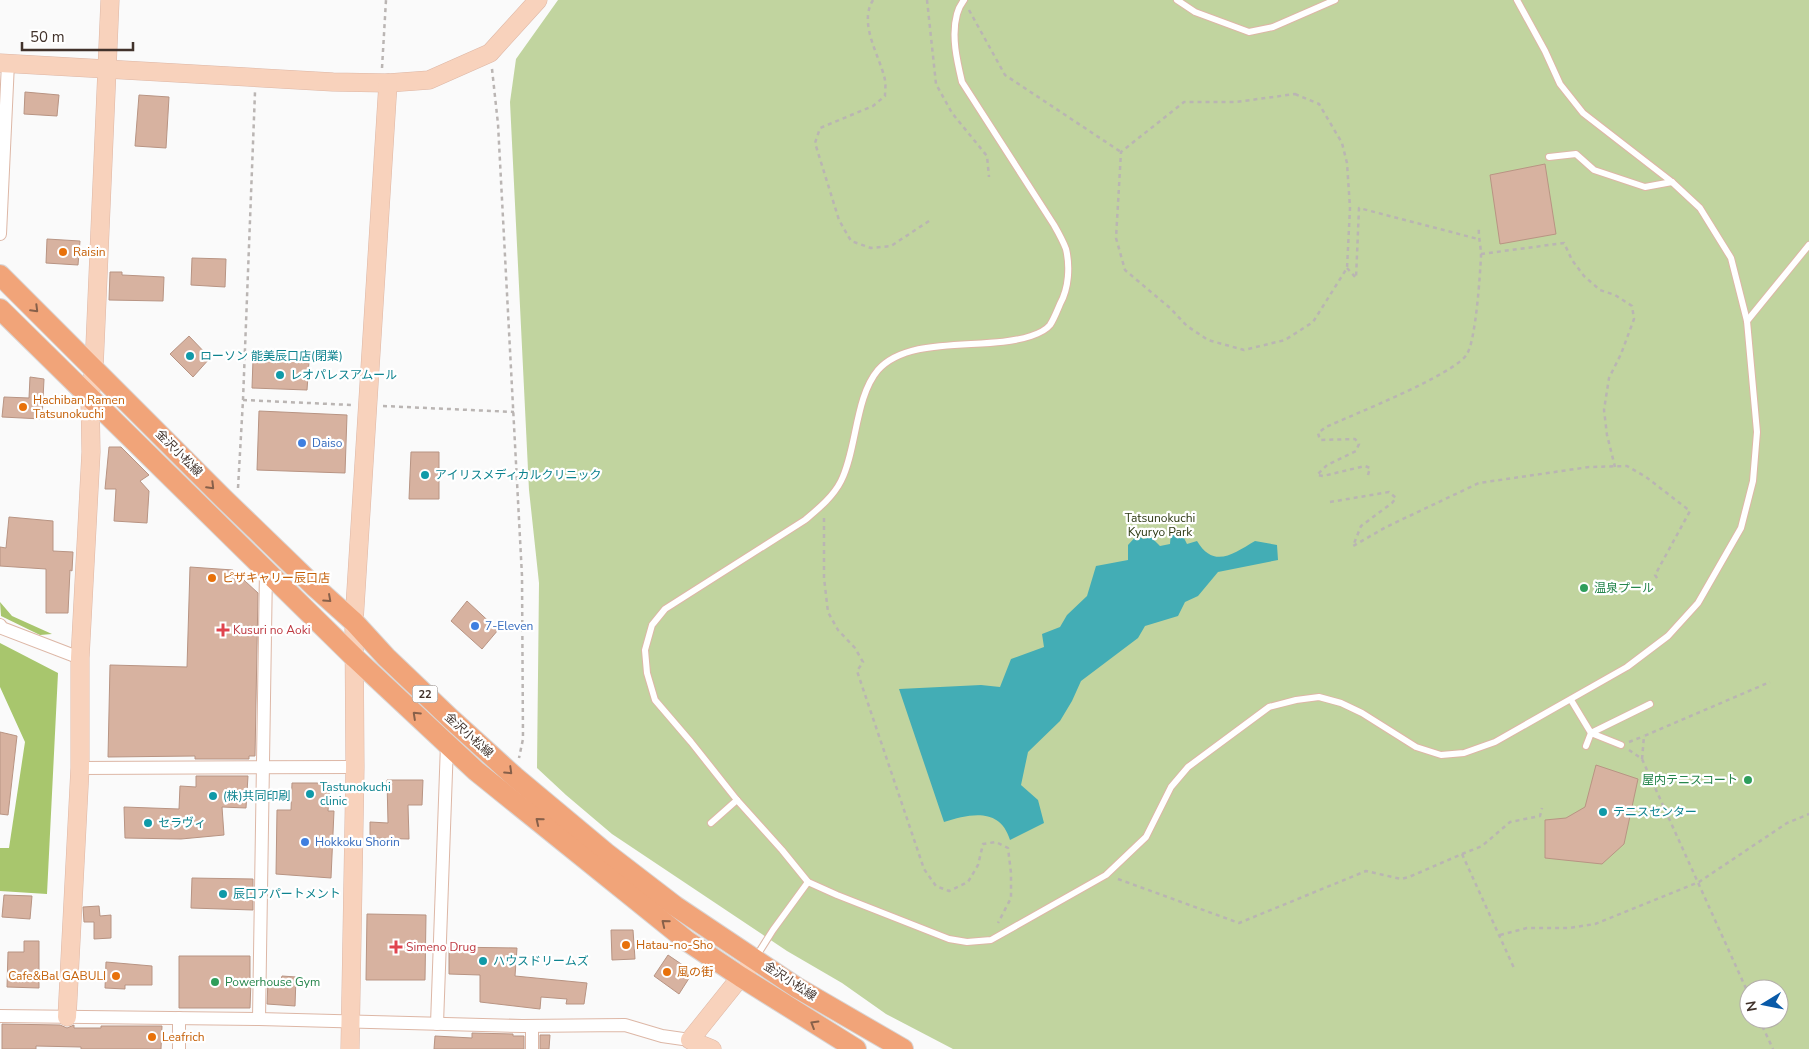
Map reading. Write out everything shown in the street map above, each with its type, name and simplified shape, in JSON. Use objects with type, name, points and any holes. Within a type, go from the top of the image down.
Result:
[{"type":"main road","name":"金沢小松線","points":[[0,275],[236,510],[354,622],[400,671],[515,776],[606,852],[675,906],[796,987],[904,1049]]},
{"type":"main road","name":"金沢小松線","points":[[0,309],[355,658],[476,771],[680,935],[741,978],[856,1049]]},
{"type":"street","points":[[67,1017],[80,768],[80,658],[91,452],[90,396],[94,368],[110,0]]},
{"type":"street","points":[[0,234],[4,63],[255,78],[388,83],[428,80],[490,53],[538,0]]},
{"type":"street","points":[[350,1049],[355,766],[354,622],[388,83]]},
{"type":"street","points":[[259,1019],[266,570]]},
{"type":"street","points":[[0,625],[2,628],[80,658]]},
{"type":"street","points":[[437,1024],[447,744]]},
{"type":"street","points":[[80,768],[355,766]]},
{"type":"street","points":[[0,1016],[259,1019],[351,1023],[532,1026],[625,1025],[703,1046],[741,978],[755,959]]},
{"type":"street","points":[[178,1049],[179,1018]]},
{"type":"street","points":[[532,1026],[532,1049]]},
{"type":"lane","points":[[964,0],[957,14],[956,31],[956,55],[962,82],[1054,225],[1066,248],[1068,276],[1063,300],[1049,326],[1036,334],[1015,341],[919,348],[890,359],[877,371],[866,391],[841,482],[824,504],[805,520],[665,609],[652,626],[645,650],[647,673],[655,700],[737,800],[808,882],[949,939],[967,942],[991,940],[1106,875],[1146,837],[1171,787],[1188,767],[1269,707],[1296,700],[1319,697],[1341,703],[1362,713],[1416,747],[1441,756],[1464,753],[1495,742],[1571,700],[1627,666],[1668,636],[1698,603],[1741,528],[1753,480],[1758,432],[1747,321],[1731,258],[1700,208],[1672,182],[1583,113],[1560,84],[1545,51],[1517,0]]},
{"type":"lane","points":[[1177,0],[1194,12],[1249,32],[1273,27],[1335,0]]},
{"type":"lane","points":[[1549,157],[1576,154],[1594,170],[1645,186],[1672,182]]},
{"type":"lane","points":[[1747,321],[1809,245]]},
{"type":"lane","points":[[1571,700],[1590,733],[1621,745]]},
{"type":"lane","points":[[1586,746],[1590,733],[1650,704]]},
{"type":"lane","points":[[711,823],[737,800]]},
{"type":"lane","points":[[755,959],[773,930],[808,882]]},
{"type":"path","points":[[386,0],[382,71],[388,83]]},
{"type":"path","points":[[873,0],[869,7],[869,30],[886,81],[885,96],[873,106],[820,128],[815,143],[840,220],[851,241],[871,248],[890,246],[932,219]]},
{"type":"path","points":[[928,0],[936,84],[952,113],[987,156],[989,177]]},
{"type":"path","points":[[968,8],[1005,75],[1121,152]]},
{"type":"path","points":[[490,53],[498,124],[522,576],[522,739],[515,776]]},
{"type":"path","points":[[236,510],[243,400],[255,78]]},
{"type":"path","points":[[1295,94],[1319,104],[1342,143],[1347,163],[1350,208],[1347,268],[1313,322],[1285,340],[1244,350],[1208,340],[1187,326],[1170,308],[1125,270],[1116,238],[1121,152],[1184,102],[1236,102],[1295,94]]},
{"type":"path","points":[[1347,268],[1356,278],[1359,208],[1478,240]]},
{"type":"path","points":[[1368,475],[1370,468],[1365,466],[1323,476],[1317,475],[1327,464],[1356,451],[1358,444],[1355,439],[1320,440],[1318,433],[1326,427],[1440,375],[1467,355],[1473,333],[1481,254],[1478,240],[1479,226]]},
{"type":"path","points":[[1481,254],[1564,243],[1572,260],[1584,276],[1600,290],[1632,306],[1634,319],[1621,354],[1609,378],[1604,410],[1606,435],[1615,467]]},
{"type":"path","points":[[1330,502],[1389,492],[1396,498],[1361,526],[1353,546],[1386,527],[1480,483],[1589,467],[1627,466],[1640,473],[1690,511],[1655,575],[1659,581]]},
{"type":"path","points":[[824,504],[824,578],[828,612],[838,630],[855,648],[863,662],[858,671],[924,869],[936,886],[949,891],[968,882],[978,865],[983,844],[996,842],[1008,848],[1011,898],[991,940]]},
{"type":"path","points":[[1621,745],[1770,682]]},
{"type":"path","points":[[1644,736],[1642,759],[1742,979]]},
{"type":"path","points":[[1621,745],[1642,759]]},
{"type":"path","points":[[1106,875],[1239,923],[1366,871],[1401,879],[1409,877],[1482,846],[1510,822],[1540,816],[1542,808]]},
{"type":"path","points":[[1500,935],[1526,928],[1569,928],[1595,924],[1699,882],[1787,823],[1809,814]]},
{"type":"path","points":[[1462,854],[1514,968]]},
{"type":"path","points":[[1763,1029],[1772,1049]]},
{"type":"green space","name":"Tatsunokuchi Kyuryo Park","points":[[558,0],[1809,0],[1809,1049],[953,1049],[886,1014],[842,983],[787,951],[612,834],[537,768],[539,583],[529,490],[510,102],[516,59]]},
{"type":"green space","points":[[0,602],[12,616],[52,634],[40,635],[1,616]]},
{"type":"green space","points":[[0,643],[58,673],[47,894],[0,891],[0,848],[9,848],[25,742],[0,687]]},
{"type":"water","points":[[1171,531],[1181,532],[1187,544],[1197,541],[1203,550],[1217,557],[1231,554],[1255,541],[1277,545],[1278,560],[1218,572],[1198,596],[1185,602],[1178,616],[1145,626],[1138,638],[1081,681],[1060,721],[1028,752],[1021,785],[1038,800],[1044,823],[1010,840],[1005,829],[992,818],[974,815],[944,822],[899,689],[981,685],[1000,687],[1011,659],[1044,647],[1042,634],[1060,627],[1067,615],[1087,596],[1096,566],[1128,560],[1128,545],[1138,534],[1143,539],[1151,537],[1160,546],[1170,544]]},
{"type":"building","points":[[25,92],[59,95],[57,116],[24,114]]},
{"type":"building","points":[[139,95],[169,97],[166,148],[135,146]]},
{"type":"building","points":[[1545,164],[1556,234],[1500,244],[1490,175]]},
{"type":"building","name":"Raisin","points":[[47,239],[80,241],[78,265],[46,263]]},
{"type":"building","points":[[192,258],[226,259],[225,287],[191,285]]},
{"type":"building","points":[[110,272],[122,272],[122,275],[164,277],[163,301],[109,300]]},
{"type":"building","name":"ローソン 能美辰口店(閉業)","points":[[189,336],[210,358],[193,377],[170,354]]},
{"type":"building","name":"レオパレスアムール","points":[[253,359],[309,362],[307,390],[252,388]]},
{"type":"building","name":"Hachiban Ramen Tatsunokuchi","points":[[30,377],[44,379],[42,419],[2,417],[4,397],[29,398]]},
{"type":"building","name":"Daiso","points":[[259,411],[347,415],[345,473],[257,470]]},
{"type":"building","points":[[109,447],[121,447],[149,475],[140,481],[149,491],[147,523],[114,521],[116,489],[105,489]]},
{"type":"building","name":"アイリスメディカルクリニック","points":[[411,452],[439,452],[439,499],[409,499]]},
{"type":"building","points":[[9,517],[53,521],[53,551],[73,552],[72,571],[70,570],[68,613],[46,613],[46,569],[0,566],[0,547],[6,548]]},
{"type":"building","name":"Kusuri no Aoki","points":[[190,567],[233,570],[258,593],[255,756],[249,756],[249,759],[195,759],[195,756],[108,757],[110,665],[187,667]]},
{"type":"building","name":"7-Eleven","points":[[467,601],[498,630],[482,649],[451,621]]},
{"type":"building","points":[[0,732],[17,736],[8,815],[0,814]]},
{"type":"building","name":"テニスセンター","points":[[1596,765],[1638,779],[1624,844],[1602,864],[1545,858],[1545,820],[1566,818],[1585,807]]},
{"type":"building","points":[[196,776],[248,776],[246,808],[222,807],[224,835],[181,839],[125,838],[124,807],[179,809],[180,786],[196,787]]},
{"type":"building","points":[[387,780],[423,780],[422,805],[408,805],[409,839],[370,838],[370,822],[388,823]]},
{"type":"building","name":"Hokkoku Shorin","points":[[292,783],[330,783],[328,811],[334,811],[331,878],[276,874],[277,810],[291,810]]},
{"type":"building","name":"辰口アパートメント","points":[[192,878],[253,879],[253,910],[191,908]]},
{"type":"building","points":[[4,895],[32,896],[30,919],[2,917]]},
{"type":"building","points":[[99,906],[100,916],[111,915],[111,938],[94,939],[94,922],[84,922],[83,907]]},
{"type":"building","name":"Simeno Drug","points":[[367,914],[426,915],[425,980],[366,980]]},
{"type":"building","points":[[611,930],[633,930],[635,959],[612,960]]},
{"type":"building","points":[[24,941],[39,941],[39,988],[7,987],[8,952],[24,952]]},
{"type":"building","points":[[449,947],[517,948],[515,976],[587,983],[584,1004],[566,1004],[567,999],[541,997],[540,1009],[480,1002],[480,975],[449,974]]},
{"type":"building","points":[[668,955],[693,972],[679,994],[654,976]]},
{"type":"building","name":"Powerhouse Gym","points":[[179,956],[250,956],[250,1008],[179,1008]]},
{"type":"building","points":[[106,962],[152,966],[152,985],[125,985],[125,989],[105,988]]},
{"type":"building","points":[[282,976],[296,977],[295,1006],[267,1004],[268,980],[281,980]]},
{"type":"building","points":[[2,1024],[60,1025],[67,1028],[74,1025],[74,1028],[162,1026],[161,1049],[81,1049],[81,1047],[36,1046],[36,1049],[2,1049]]},
{"type":"building","points":[[472,1033],[524,1036],[524,1049],[434,1049],[435,1036],[472,1038]]},
{"type":"building","points":[[540,1035],[550,1035],[549,1049],[540,1049]]},
{"type":"place","name":"Raisin","points":[[63,252]]},
{"type":"place","name":"ローソン 能美辰口店(閉業)","points":[[190,356]]},
{"type":"place","name":"レオパレスアムール","points":[[280,375]]},
{"type":"place","name":"Hachiban Ramen Tatsunokuchi","points":[[23,407]]},
{"type":"place","name":"Daiso","points":[[302,443]]},
{"type":"place","name":"アイリスメディカルクリニック","points":[[425,475]]},
{"type":"place","name":"ピザキャリー辰口店","points":[[212,578]]},
{"type":"place","name":"温泉プール","points":[[1584,588]]},
{"type":"place","name":"7-Eleven","points":[[475,626]]},
{"type":"place","name":"Kusuri no Aoki","points":[[223,630]]},
{"type":"place","name":"屋内テニスコート","points":[[1748,780]]},
{"type":"place","name":"Tastunokuchi clinic","points":[[310,794]]},
{"type":"place","name":"(株)共同印刷","points":[[213,796]]},
{"type":"place","name":"テニスセンター","points":[[1603,812]]},
{"type":"place","name":"セラヴィ","points":[[148,823]]},
{"type":"place","name":"Hokkoku Shorin","points":[[305,842]]},
{"type":"place","name":"辰口アパートメント","points":[[223,894]]},
{"type":"place","name":"Hatau-no-Sho","points":[[626,945]]},
{"type":"place","name":"Simeno Drug","points":[[396,947]]},
{"type":"place","name":"ハウスドリームズ","points":[[483,961]]},
{"type":"place","name":"風の街","points":[[667,972]]},
{"type":"place","name":"Cafe&Bal GABULI","points":[[116,976]]},
{"type":"place","name":"Powerhouse Gym","points":[[215,982]]},
{"type":"place","name":"Leafrich","points":[[152,1037]]}]
